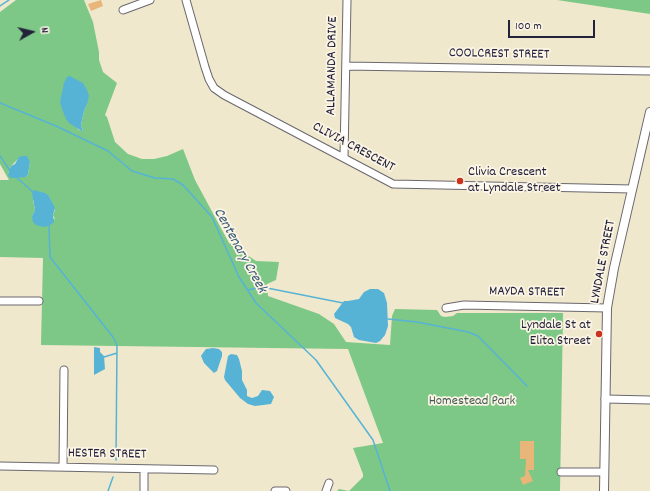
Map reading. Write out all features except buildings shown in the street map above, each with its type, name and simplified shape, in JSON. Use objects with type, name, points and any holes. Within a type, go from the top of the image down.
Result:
[{"type":"street","points":[[122,10],[150,0]]},
{"type":"street","name":"CLIVIA CRESCENT","points":[[186,0],[205,67],[214,88],[224,95],[394,184],[632,189]]},
{"type":"street","name":"ALLAMANDA DRIVE","points":[[344,157],[348,0]]},
{"type":"street","name":"COOLCREST STREET","points":[[347,66],[650,71]]},
{"type":"street","name":"LYNDALE STREET","points":[[604,491],[607,308],[614,268],[650,112]]},
{"type":"street","points":[[0,301],[39,301]]},
{"type":"street","name":"MAYDA STREET","points":[[446,308],[464,305],[607,308]]},
{"type":"street","points":[[63,467],[64,370]]},
{"type":"street","points":[[605,399],[650,400]]},
{"type":"street","name":"HESTER STREET","points":[[0,466],[214,470]]},
{"type":"street","points":[[144,469],[144,491]]},
{"type":"street","points":[[561,472],[604,472]]},
{"type":"street","points":[[326,491],[329,483]]},
{"type":"street","points":[[275,491],[286,491]]},
{"type":"green space","name":"Homestead Park","points":[[16,0],[84,0],[93,22],[99,52],[99,60],[103,72],[117,83],[105,115],[115,142],[128,154],[142,159],[154,159],[167,156],[183,149],[195,180],[229,243],[256,261],[279,262],[276,280],[267,284],[268,296],[319,314],[334,324],[346,342],[390,345],[392,316],[395,309],[437,310],[441,316],[445,317],[453,316],[457,313],[563,313],[560,491],[349,491],[363,477],[353,448],[383,443],[348,349],[41,345],[43,258],[0,257],[0,180],[9,180],[0,164],[0,12]],"holes":[[[87,104],[81,125],[83,131],[79,130],[74,125]],[[18,159],[30,162],[26,177],[8,174],[11,166]],[[49,196],[55,210],[53,215],[55,219],[32,216],[35,210],[33,200]]]},
{"type":"green space","points":[[557,0],[650,0],[650,14]]},
{"type":"green space","points":[[339,489],[349,491],[337,491]]},
{"type":"water","points":[[70,76],[83,83],[89,96],[81,125],[83,132],[69,123],[60,102],[64,83],[67,77]]},
{"type":"water","points":[[27,156],[30,162],[28,174],[26,177],[9,177],[8,174],[11,166],[15,164],[19,157]]},
{"type":"water","points":[[34,190],[45,193],[49,196],[55,208],[53,215],[54,222],[49,226],[43,227],[36,225],[33,222],[32,216],[35,210],[32,193]]},
{"type":"water","points":[[370,289],[378,289],[384,293],[387,303],[388,326],[385,335],[376,343],[359,340],[354,337],[351,327],[335,318],[334,314],[344,301],[359,299],[364,292]]},
{"type":"water","points":[[94,347],[100,348],[100,352],[104,356],[105,369],[94,375]]},
{"type":"water","points":[[206,349],[219,349],[222,352],[217,371],[214,373],[204,363],[201,356]]},
{"type":"water","points":[[231,354],[237,355],[239,359],[242,371],[242,380],[247,390],[247,396],[252,398],[258,396],[262,390],[270,391],[274,397],[271,404],[255,406],[248,404],[240,398],[225,380],[224,377],[228,356]]},
{"type":"waterway","points":[[0,6],[9,0]]},
{"type":"waterway","name":"Centenary Creek","points":[[0,103],[56,126],[108,151],[132,171],[155,178],[173,179],[183,185],[212,217],[239,277],[256,303],[316,360],[373,440],[390,491]]},
{"type":"waterway","points":[[0,156],[11,172]]},
{"type":"waterway","points":[[15,176],[33,192]]},
{"type":"waterway","points":[[49,225],[50,257],[113,337],[117,345],[116,460]]},
{"type":"waterway","points":[[248,290],[262,287],[343,303]]},
{"type":"waterway","points":[[388,319],[417,322],[468,332],[478,336],[527,386]]},
{"type":"waterway","points":[[104,357],[117,353]]},
{"type":"waterway","points":[[108,491],[113,477]]},
{"type":"place","name":"Clivia Crescent at Lyndale Street","points":[[460,181]]},
{"type":"place","name":"Lyndale St at Elita Street","points":[[599,334]]}]
